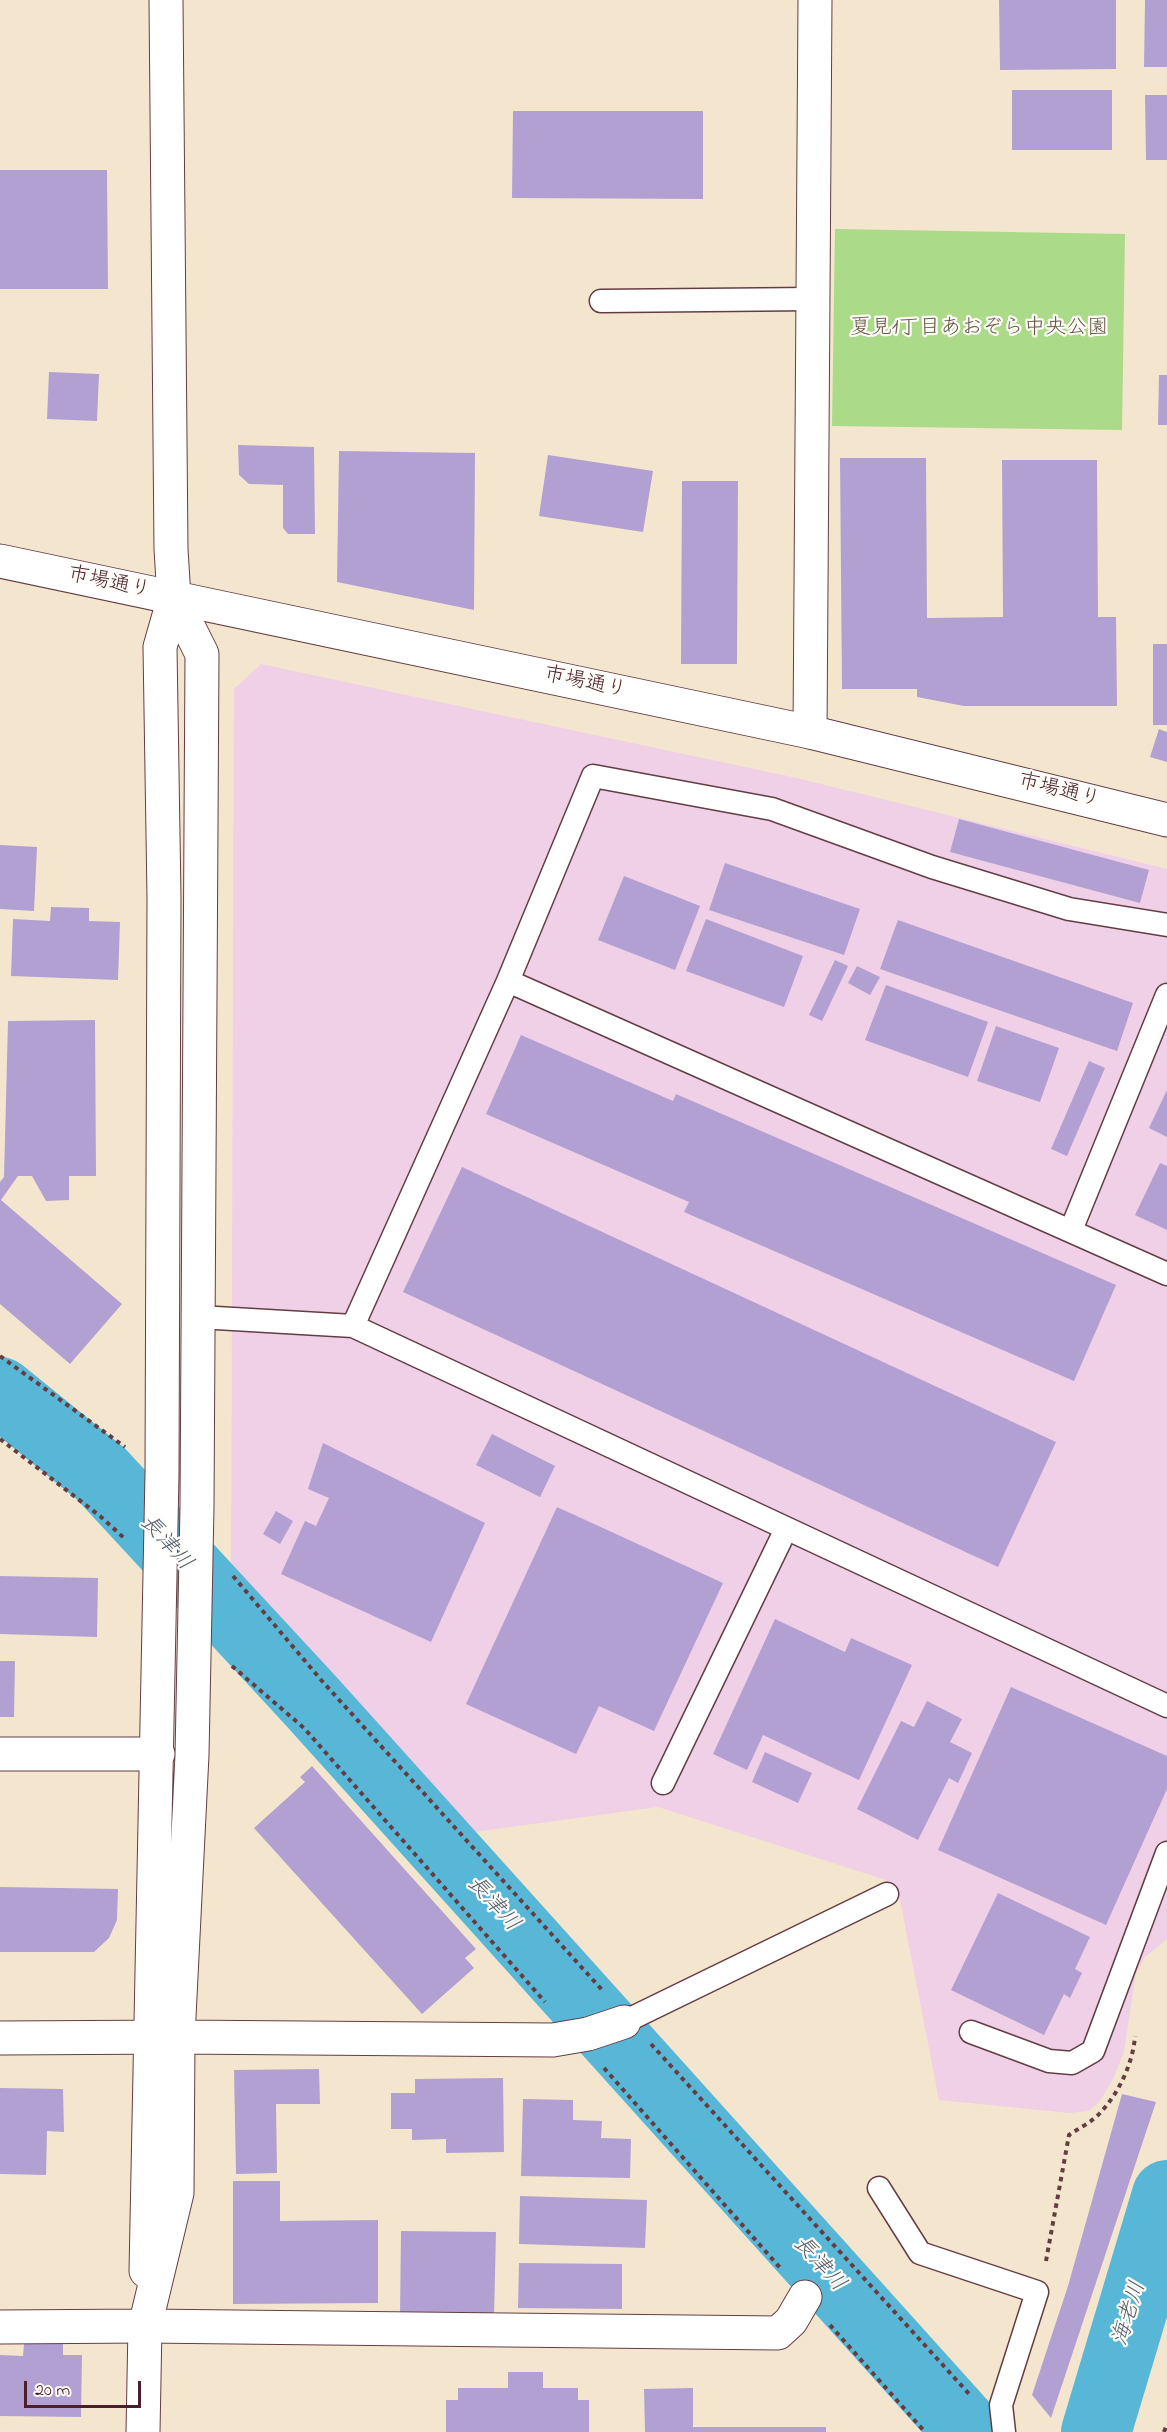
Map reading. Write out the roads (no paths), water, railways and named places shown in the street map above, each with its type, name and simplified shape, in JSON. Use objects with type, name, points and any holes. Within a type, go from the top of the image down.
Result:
[{"type":"street","points":[[165,2037],[158,1754],[162,1474],[164,897],[160,647],[174,598],[171,549],[166,0]]},
{"type":"street","points":[[810,732],[815,0]]},
{"type":"street","name":"市場通り","points":[[0,561],[810,732],[1167,820]]},
{"type":"street","points":[[143,2432],[145,2326],[165,2037],[192,1755],[197,1507],[202,654],[174,598]]},
{"type":"street","points":[[0,1754],[158,1754]]},
{"type":"street","points":[[0,2038],[553,2040],[588,2034],[624,2022]]},
{"type":"street","points":[[0,2327],[145,2326],[778,2333],[791,2321],[805,2297]]},
{"type":"lane","points":[[601,301],[812,299]]},
{"type":"lane","points":[[353,1326],[508,981],[593,776],[772,809],[932,867],[1069,909],[1167,925]]},
{"type":"lane","points":[[508,981],[1167,1274]]},
{"type":"lane","points":[[1071,1230],[1167,995]]},
{"type":"lane","points":[[199,1317],[353,1326],[1167,1706]]},
{"type":"lane","points":[[663,1783],[786,1529]]},
{"type":"lane","points":[[971,2032],[1049,2061],[1072,2063],[1093,2052],[1167,1853]]},
{"type":"lane","points":[[624,2022],[887,1894]]},
{"type":"lane","points":[[879,2188],[920,2253],[1037,2292],[1001,2405],[1004,2432]]},
{"type":"waterway","name":"長津川","points":[[0,1392],[101,1474],[311,1701],[969,2432]]},
{"type":"waterway","name":"海老川","points":[[1096,2432],[1167,2195]]},
{"type":"park label","name":"夏見1丁目あおぞら中央公園","points":[[979,330]]}]
